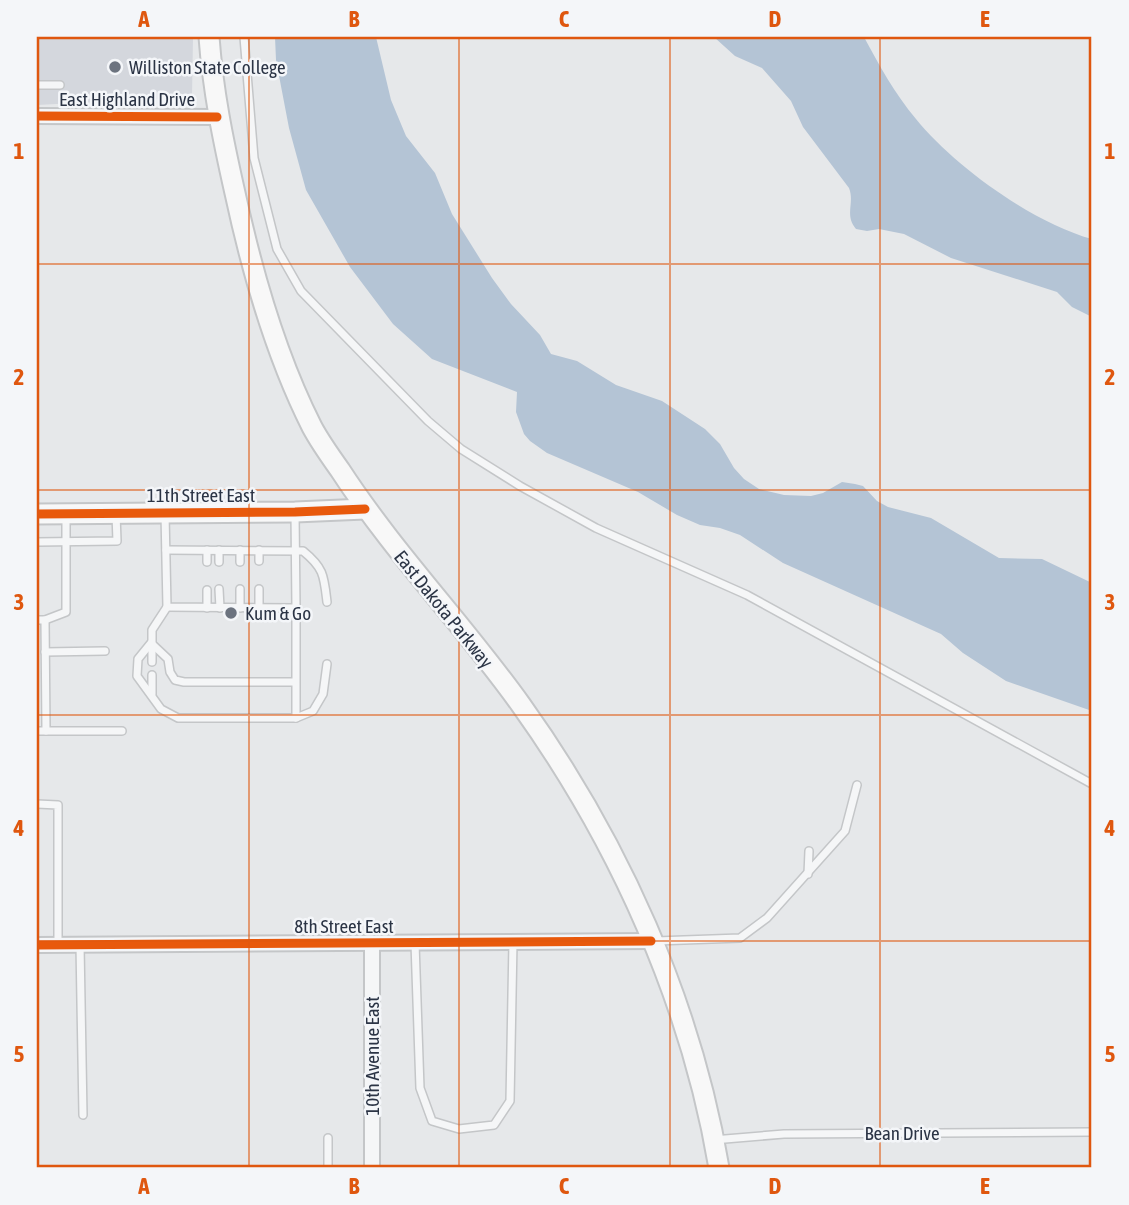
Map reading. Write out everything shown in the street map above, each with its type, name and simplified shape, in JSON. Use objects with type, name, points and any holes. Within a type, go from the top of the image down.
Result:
[{"type":"main road","name":"East Dakota Parkway","points":[[209,37],[212,83],[244,239],[265,309],[313,429],[365,509],[521,705],[575,788],[619,867],[652,941],[693,1055],[719,1168]]},
{"type":"main road","name":"11th Street East","points":[[37,514],[365,509]]},
{"type":"street","name":"East Highland Drive","points":[[37,116],[218,117]]},
{"type":"street","name":"8th Street East","points":[[37,945],[652,941]]},
{"type":"street","name":"10th Avenue East","points":[[372,943],[372,1168]]},
{"type":"lane","points":[[244,37],[254,158],[276,249],[301,291],[428,421],[461,449],[520,486],[596,528],[747,595],[1092,784]]},
{"type":"lane","points":[[37,85],[60,85]]},
{"type":"lane","points":[[295,512],[296,718]]},
{"type":"lane","points":[[37,542],[117,541],[116,513]]},
{"type":"lane","points":[[152,662],[152,630],[167,607],[165,513]]},
{"type":"lane","points":[[46,731],[46,652],[41,620],[66,612],[66,514]]},
{"type":"lane","points":[[166,550],[303,551],[318,563],[324,575],[327,602]]},
{"type":"lane","points":[[207,550],[207,562]]},
{"type":"lane","points":[[219,550],[219,562]]},
{"type":"lane","points":[[240,550],[240,562]]},
{"type":"lane","points":[[259,561],[260,550]]},
{"type":"lane","points":[[219,589],[220,608]]},
{"type":"lane","points":[[240,589],[240,608]]},
{"type":"lane","points":[[259,589],[259,608]]},
{"type":"lane","points":[[207,590],[207,608]]},
{"type":"lane","points":[[167,607],[296,608]]},
{"type":"lane","points":[[152,643],[168,659],[170,672],[175,680],[296,682]]},
{"type":"lane","points":[[152,643],[138,659],[137,676],[161,709],[178,718],[296,718],[313,711],[323,694],[327,664]]},
{"type":"lane","points":[[46,652],[105,651]]},
{"type":"lane","points":[[152,675],[152,694]]},
{"type":"lane","points":[[37,731],[122,731]]},
{"type":"lane","points":[[652,941],[740,938],[767,918],[845,831],[857,785]]},
{"type":"lane","points":[[37,804],[58,805],[58,945]]},
{"type":"lane","points":[[808,874],[809,851]]},
{"type":"lane","points":[[415,943],[420,1088],[432,1121],[459,1129],[494,1125],[510,1101],[513,942]]},
{"type":"lane","points":[[80,945],[83,1115]]},
{"type":"lane","name":"Bean Drive","points":[[713,1140],[783,1133],[1092,1132]]},
{"type":"lane","points":[[328,1138],[328,1168]]},
{"type":"shaded area","name":"Williston State College","points":[[37,37],[193,37],[192,97],[37,105]]},
{"type":"water","points":[[275,37],[376,37],[391,100],[406,136],[435,173],[452,214],[492,278],[511,304],[540,335],[551,354],[577,361],[616,385],[662,401],[705,429],[720,444],[734,468],[759,489],[784,495],[811,496],[823,493],[842,482],[863,486],[877,501],[888,507],[931,518],[999,558],[1042,559],[1092,583],[1092,711],[1006,681],[963,653],[941,634],[783,563],[740,535],[700,525],[677,515],[638,492],[547,453],[530,441],[524,434],[516,412],[517,392],[432,359],[393,324],[350,267],[306,190],[289,128],[276,60]]},
{"type":"water","points":[[714,37],[864,37],[908,109],[951,155],[996,191],[1020,206],[1069,231],[1092,239],[1092,317],[1072,307],[1057,292],[951,258],[904,234],[879,229],[856,229],[850,214],[849,188],[803,127],[791,101],[762,68],[735,56]]},
{"type":"cycle path","points":[[37,116],[217,117]]},
{"type":"cycle path","points":[[37,514],[365,509]]},
{"type":"cycle path","points":[[37,945],[651,941]]},
{"type":"place","name":"Williston State College","points":[[115,67]]},
{"type":"place","name":"Kum & Go","points":[[231,613]]}]
